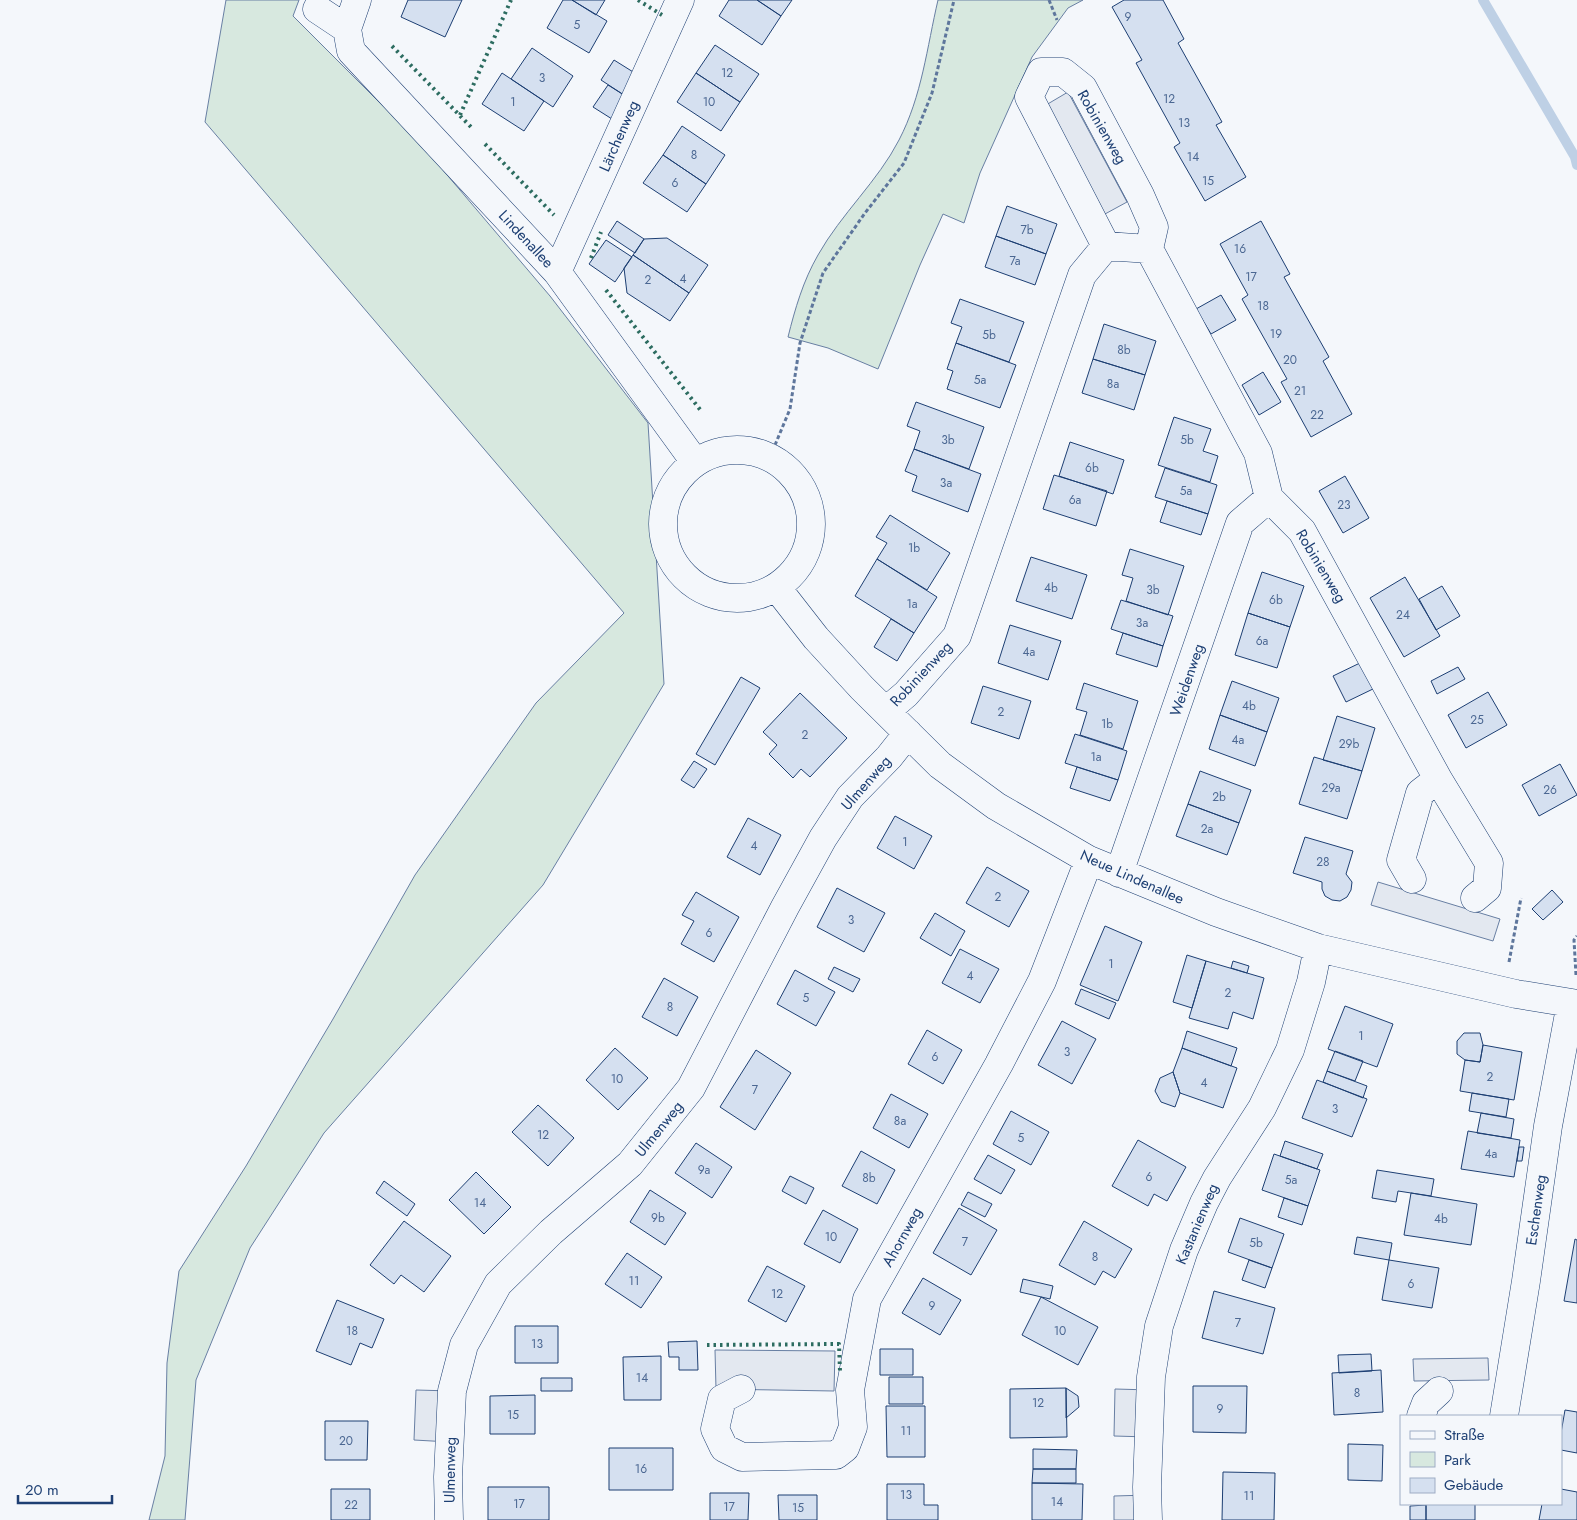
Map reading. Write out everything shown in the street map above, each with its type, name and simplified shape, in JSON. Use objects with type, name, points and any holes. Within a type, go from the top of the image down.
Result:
[{"type":"street","points":[[317,9],[347,29],[357,0]]},
{"type":"street","name":"Lärchenweg","points":[[557,272],[680,0]]},
{"type":"street","name":"Lindenallee","points":[[347,29],[351,51],[557,272],[695,462]]},
{"type":"street","name":"Robinienweg","points":[[886,711],[906,694],[957,636],[1082,275],[1106,246],[1029,97],[1041,72],[1063,72],[1083,88],[1140,195],[1154,227],[1149,249]]},
{"type":"street","points":[[1106,246],[1149,249],[1258,453],[1269,498]]},
{"type":"street","points":[[745,450],[770,457],[791,473],[806,495],[812,520],[808,547],[796,570],[777,588],[756,597],[733,599],[710,594],[690,583],[674,566],[665,544],[662,522],[667,499],[678,478],[695,462],[719,452],[745,450]]},
{"type":"street","name":"Robinienweg","points":[[1269,498],[1302,531],[1438,779],[1489,863],[1487,888],[1475,898]]},
{"type":"street","name":"Weidenweg","points":[[1119,874],[1240,524],[1269,498]]},
{"type":"street","name":"Neue Lindenallee","points":[[777,588],[816,638],[862,688],[940,764],[996,806],[1089,860],[1119,874],[1216,912],[1318,948],[1516,994],[1574,1004]]},
{"type":"street","name":"Ulmenweg","points":[[449,1520],[448,1477],[452,1391],[464,1345],[498,1284],[551,1232],[630,1164],[691,1088],[823,838],[850,797],[889,757],[908,733]]},
{"type":"street","points":[[1412,879],[1401,860],[1420,794],[1438,779]]},
{"type":"street","name":"Ahornweg","points":[[741,1389],[722,1399],[715,1429],[724,1448],[742,1457],[836,1456],[845,1448],[853,1427],[850,1390],[867,1298],[998,1064],[1042,981],[1089,860]]},
{"type":"street","name":"Kastanienweg","points":[[1148,1520],[1147,1487],[1151,1378],[1159,1326],[1184,1250],[1204,1203],[1217,1178],[1262,1108],[1283,1066],[1311,982],[1318,948]]},
{"type":"street","name":"Eschenweg","points":[[1504,1415],[1548,1126],[1574,1004]]},
{"type":"street","points":[[1421,1415],[1426,1403],[1439,1391]]},
{"type":"path","points":[[775,445],[790,409],[800,343],[824,273],[865,213],[904,163],[932,93],[954,0]]},
{"type":"path","points":[[1049,0],[1057,20]]},
{"type":"path","points":[[1508,968],[1521,898]]},
{"type":"path","points":[[1576,970],[1574,940],[1577,936]]},
{"type":"green space","points":[[226,0],[299,0],[293,16],[420,143],[550,296],[648,423],[664,684],[543,885],[324,1133],[250,1248],[196,1380],[185,1520],[149,1520],[165,1456],[167,1363],[179,1271],[246,1166],[415,875],[536,703],[624,613],[205,122]]},
{"type":"green space","points":[[938,0],[1083,0],[1068,8],[1032,57],[980,173],[964,223],[943,214],[878,369],[828,348],[788,337],[800,295],[818,255],[837,226],[881,170],[907,123],[919,89]]},
{"type":"shaded area","points":[[1068,92],[1127,202],[1105,214],[1046,105]]},
{"type":"shaded area","points":[[1378,882],[1500,919],[1493,941],[1371,905]]},
{"type":"shaded area","points":[[715,1350],[835,1351],[834,1391],[716,1389]]},
{"type":"shaded area","points":[[1488,1358],[1489,1380],[1414,1381],[1413,1359]]},
{"type":"shaded area","points":[[1115,1389],[1151,1390],[1149,1437],[1114,1436]]},
{"type":"shaded area","points":[[416,1390],[452,1391],[450,1442],[414,1440]]},
{"type":"shaded area","points":[[1148,1495],[1148,1520],[1114,1520],[1114,1496]]},
{"type":"building","points":[[408,0],[462,0],[445,37],[401,17]]},
{"type":"building","points":[[563,0],[572,0],[607,21],[589,53],[547,28]]},
{"type":"building","points":[[572,0],[605,0],[596,15]]},
{"type":"building","points":[[729,0],[757,0],[781,16],[762,45],[719,16]]},
{"type":"building","points":[[757,0],[792,0],[781,16]]},
{"type":"building","points":[[1124,0],[1163,0],[1184,39],[1178,43],[1222,122],[1216,125],[1246,177],[1205,201],[1174,147],[1180,143],[1136,63],[1142,60],[1112,7]]},
{"type":"building","points":[[715,45],[759,74],[740,102],[696,73]]},
{"type":"building","points":[[532,48],[573,76],[553,107],[511,79]]},
{"type":"building","points":[[614,60],[638,75],[624,95],[601,80]]},
{"type":"building","points":[[502,73],[544,101],[524,131],[482,104]]},
{"type":"building","points":[[696,73],[740,102],[721,131],[677,102]]},
{"type":"building","points":[[608,85],[627,97],[612,119],[593,107]]},
{"type":"building","points":[[682,126],[725,155],[706,184],[663,155]]},
{"type":"building","points":[[663,155],[706,184],[687,212],[643,183]]},
{"type":"building","points":[[1007,206],[1057,224],[1046,254],[996,236]]},
{"type":"building","points":[[617,221],[644,239],[635,253],[608,235]]},
{"type":"building","points":[[1261,221],[1290,274],[1284,277],[1329,357],[1323,361],[1352,414],[1311,437],[1281,382],[1287,379],[1242,299],[1248,295],[1220,244]]},
{"type":"building","points":[[996,236],[1046,254],[1035,285],[985,267]]},
{"type":"building","points":[[667,238],[708,265],[689,293],[633,255],[644,239]]},
{"type":"building","points":[[606,240],[632,257],[615,282],[589,264]]},
{"type":"building","points":[[633,255],[689,293],[670,321],[627,293],[624,268]]},
{"type":"building","points":[[1221,295],[1236,320],[1211,334],[1196,309]]},
{"type":"building","points":[[960,299],[1024,322],[1009,362],[956,343],[962,327],[951,323]]},
{"type":"building","points":[[1104,324],[1156,341],[1145,375],[1093,359]]},
{"type":"building","points":[[956,343],[1016,365],[1000,408],[947,389],[953,371],[947,369]]},
{"type":"building","points":[[1093,359],[1145,375],[1134,410],[1082,393]]},
{"type":"building","points":[[1263,372],[1281,402],[1259,415],[1242,385]]},
{"type":"building","points":[[916,402],[984,427],[969,469],[914,449],[920,431],[907,426]]},
{"type":"building","points":[[1174,417],[1211,429],[1203,451],[1218,456],[1210,482],[1158,465]]},
{"type":"building","points":[[1070,442],[1124,460],[1113,494],[1059,476]]},
{"type":"building","points":[[914,449],[981,474],[968,512],[912,491],[917,476],[905,471]]},
{"type":"building","points":[[1165,468],[1217,485],[1208,514],[1155,497]]},
{"type":"building","points":[[1054,475],[1107,491],[1096,526],[1043,509]]},
{"type":"building","points":[[1345,476],[1369,518],[1343,533],[1319,491]]},
{"type":"building","points":[[1167,501],[1208,514],[1201,535],[1160,522]]},
{"type":"building","points":[[890,515],[950,553],[927,590],[877,559],[887,543],[876,537]]},
{"type":"building","points":[[1130,549],[1184,566],[1168,615],[1126,601],[1133,578],[1122,575]]},
{"type":"building","points":[[1031,557],[1087,575],[1072,619],[1016,601]]},
{"type":"building","points":[[877,559],[937,597],[914,633],[855,596]]},
{"type":"building","points":[[1262,572],[1304,586],[1290,627],[1248,613]]},
{"type":"building","points":[[1405,577],[1440,636],[1404,657],[1370,598]]},
{"type":"building","points":[[1442,586],[1460,616],[1436,630],[1419,599]]},
{"type":"building","points":[[1121,600],[1173,616],[1163,646],[1111,629]]},
{"type":"building","points":[[1248,613],[1290,627],[1277,668],[1235,655]]},
{"type":"building","points":[[891,619],[914,633],[897,661],[874,647]]},
{"type":"building","points":[[1010,625],[1061,641],[1048,680],[998,663]]},
{"type":"building","points":[[1123,633],[1163,646],[1157,667],[1116,654]]},
{"type":"building","points":[[1362,662],[1375,688],[1346,702],[1333,676]]},
{"type":"building","points":[[1458,667],[1465,679],[1437,694],[1431,681]]},
{"type":"building","points":[[741,677],[760,688],[715,765],[696,754]]},
{"type":"building","points":[[1232,681],[1279,698],[1267,732],[1220,715]]},
{"type":"building","points":[[1084,683],[1138,701],[1123,749],[1080,735],[1087,712],[1076,709]]},
{"type":"building","points":[[983,686],[1031,701],[1019,739],[971,723]]},
{"type":"building","points":[[1488,692],[1507,725],[1466,748],[1448,715]]},
{"type":"building","points":[[800,693],[847,738],[810,777],[801,769],[793,778],[769,754],[777,745],[763,732]]},
{"type":"building","points":[[1220,715],[1267,732],[1255,766],[1209,749]]},
{"type":"building","points":[[1337,716],[1375,728],[1362,771],[1323,760]]},
{"type":"building","points":[[1075,734],[1127,751],[1118,780],[1065,763]]},
{"type":"building","points":[[1314,757],[1362,771],[1347,819],[1299,804]]},
{"type":"building","points":[[694,761],[707,769],[694,788],[681,780]]},
{"type":"building","points":[[1560,764],[1577,795],[1539,816],[1522,785]]},
{"type":"building","points":[[1077,767],[1118,780],[1110,801],[1070,788]]},
{"type":"building","points":[[1200,771],[1251,790],[1239,823],[1188,804]]},
{"type":"building","points":[[1188,804],[1239,823],[1227,855],[1176,836]]},
{"type":"building","points":[[895,816],[932,836],[914,869],[877,848]]},
{"type":"building","points":[[748,818],[781,835],[760,875],[727,857]]},
{"type":"building","points":[[1305,837],[1353,851],[1346,874],[1352,882],[1351,890],[1347,897],[1340,901],[1332,900],[1325,896],[1322,882],[1293,873]]},
{"type":"building","points":[[987,867],[1029,891],[1009,927],[966,903]]},
{"type":"building","points":[[837,888],[885,913],[864,952],[817,927]]},
{"type":"building","points":[[1552,890],[1563,902],[1543,920],[1532,909]]},
{"type":"building","points":[[696,892],[739,917],[714,962],[681,944],[694,921],[682,915]]},
{"type":"building","points":[[935,913],[965,931],[951,956],[920,938]]},
{"type":"building","points":[[1105,926],[1142,942],[1118,1001],[1080,985]]},
{"type":"building","points":[[960,949],[999,969],[980,1003],[942,983]]},
{"type":"building","points":[[1187,955],[1206,961],[1192,1008],[1173,1002]]},
{"type":"building","points":[[1206,961],[1264,978],[1253,1019],[1233,1012],[1228,1029],[1189,1018]]},
{"type":"building","points":[[1233,961],[1249,966],[1247,973],[1231,968]]},
{"type":"building","points":[[834,967],[860,979],[853,992],[828,979]]},
{"type":"building","points":[[795,970],[835,992],[816,1026],[777,1004]]},
{"type":"building","points":[[664,978],[698,997],[677,1036],[642,1017]]},
{"type":"building","points":[[1081,989],[1116,1003],[1109,1019],[1075,1004]]},
{"type":"building","points":[[1345,1006],[1393,1024],[1377,1067],[1328,1049]]},
{"type":"building","points":[[1062,1021],[1096,1039],[1072,1084],[1038,1065]]},
{"type":"building","points":[[927,1030],[962,1050],[943,1084],[908,1064]]},
{"type":"building","points":[[1187,1031],[1237,1048],[1231,1066],[1182,1048]]},
{"type":"building","points":[[1464,1033],[1480,1033],[1483,1045],[1480,1062],[1465,1060],[1457,1054],[1457,1041]]},
{"type":"building","points":[[1483,1045],[1522,1052],[1514,1100],[1460,1091],[1465,1060],[1480,1062]]},
{"type":"building","points":[[615,1048],[648,1078],[618,1110],[586,1080]]},
{"type":"building","points":[[1182,1048],[1237,1068],[1223,1108],[1180,1093],[1173,1072]]},
{"type":"building","points":[[756,1050],[791,1073],[755,1130],[720,1107]]},
{"type":"building","points":[[1335,1051],[1363,1061],[1355,1081],[1327,1071]]},
{"type":"building","points":[[1327,1071],[1367,1086],[1363,1098],[1323,1082]]},
{"type":"building","points":[[1173,1072],[1180,1093],[1175,1107],[1161,1102],[1155,1091],[1160,1078]]},
{"type":"building","points":[[1317,1080],[1367,1099],[1352,1137],[1302,1118]]},
{"type":"building","points":[[1472,1093],[1509,1099],[1506,1117],[1469,1111]]},
{"type":"building","points":[[891,1094],[928,1114],[909,1148],[873,1128]]},
{"type":"building","points":[[538,1105],[574,1138],[548,1166],[512,1132]]},
{"type":"building","points":[[1011,1111],[1049,1132],[1031,1165],[993,1144]]},
{"type":"building","points":[[1481,1113],[1514,1119],[1511,1138],[1477,1133]]},
{"type":"building","points":[[1468,1131],[1520,1140],[1514,1177],[1461,1169]]},
{"type":"building","points":[[1138,1140],[1186,1167],[1167,1201],[1154,1194],[1148,1206],[1112,1186]]},
{"type":"building","points":[[1285,1141],[1323,1154],[1317,1169],[1280,1156]]},
{"type":"building","points":[[696,1143],[732,1167],[712,1198],[675,1173]]},
{"type":"building","points":[[1519,1147],[1524,1147],[1522,1161],[1517,1161]]},
{"type":"building","points":[[861,1151],[895,1170],[877,1204],[842,1186]]},
{"type":"building","points":[[1274,1154],[1320,1170],[1308,1206],[1262,1190]]},
{"type":"building","points":[[988,1155],[1015,1170],[1001,1194],[974,1179]]},
{"type":"building","points":[[1377,1170],[1434,1179],[1431,1196],[1398,1191],[1396,1202],[1372,1198]]},
{"type":"building","points":[[476,1172],[511,1207],[484,1234],[449,1200]]},
{"type":"building","points":[[790,1176],[814,1188],[806,1204],[782,1191]]},
{"type":"building","points":[[384,1181],[415,1204],[407,1216],[376,1193]]},
{"type":"building","points":[[650,1190],[686,1213],[665,1245],[630,1222]]},
{"type":"building","points":[[968,1192],[992,1204],[985,1217],[961,1205]]},
{"type":"building","points":[[1411,1193],[1477,1204],[1471,1245],[1404,1235]]},
{"type":"building","points":[[1284,1198],[1308,1206],[1302,1225],[1278,1217]]},
{"type":"building","points":[[959,1208],[997,1230],[971,1275],[933,1253]]},
{"type":"building","points":[[823,1210],[858,1229],[840,1263],[804,1244]]},
{"type":"building","points":[[1240,1218],[1284,1234],[1272,1268],[1228,1252]]},
{"type":"building","points":[[404,1221],[451,1256],[424,1292],[401,1275],[394,1284],[370,1265]]},
{"type":"building","points":[[1084,1221],[1132,1249],[1115,1278],[1103,1271],[1095,1285],[1059,1265]]},
{"type":"building","points":[[1357,1237],[1392,1243],[1389,1260],[1354,1254]]},
{"type":"building","points":[[1575,1239],[1577,1240],[1577,1303],[1564,1301]]},
{"type":"building","points":[[627,1253],[662,1277],[641,1308],[605,1284]]},
{"type":"building","points":[[1249,1260],[1272,1268],[1265,1288],[1242,1280]]},
{"type":"building","points":[[1389,1260],[1439,1268],[1432,1308],[1382,1300]]},
{"type":"building","points":[[767,1266],[805,1286],[786,1322],[748,1301]]},
{"type":"building","points":[[923,1278],[961,1300],[940,1335],[902,1313]]},
{"type":"building","points":[[1023,1279],[1053,1286],[1050,1299],[1020,1292]]},
{"type":"building","points":[[1214,1291],[1275,1308],[1263,1354],[1202,1338]]},
{"type":"building","points":[[1041,1297],[1098,1327],[1078,1365],[1022,1335]]},
{"type":"building","points":[[337,1300],[384,1319],[372,1348],[360,1343],[351,1365],[316,1351]]},
{"type":"building","points":[[515,1326],[558,1326],[558,1363],[515,1363]]},
{"type":"building","points":[[697,1341],[698,1370],[679,1370],[679,1357],[669,1357],[668,1342]]},
{"type":"building","points":[[880,1349],[913,1349],[913,1375],[880,1375]]},
{"type":"building","points":[[1371,1354],[1372,1371],[1339,1373],[1338,1355]]},
{"type":"building","points":[[661,1356],[661,1400],[624,1400],[623,1357]]},
{"type":"building","points":[[1381,1370],[1383,1412],[1334,1415],[1332,1373]]},
{"type":"building","points":[[889,1377],[923,1377],[923,1404],[889,1404]]},
{"type":"building","points":[[541,1378],[572,1378],[572,1391],[541,1391]]},
{"type":"building","points":[[1193,1386],[1247,1386],[1246,1433],[1193,1432]]},
{"type":"building","points":[[1066,1388],[1078,1396],[1079,1407],[1066,1418]]},
{"type":"building","points":[[1066,1388],[1067,1437],[1010,1438],[1010,1389]]},
{"type":"building","points":[[535,1395],[535,1434],[490,1434],[490,1396]]},
{"type":"building","points":[[886,1406],[925,1406],[925,1457],[887,1457]]},
{"type":"building","points":[[1565,1410],[1577,1412],[1577,1453],[1562,1450],[1562,1427]]},
{"type":"building","points":[[325,1421],[368,1421],[367,1460],[325,1460]]},
{"type":"building","points":[[1348,1444],[1383,1445],[1382,1481],[1348,1480]]},
{"type":"building","points":[[609,1448],[673,1448],[673,1490],[609,1490]]},
{"type":"building","points":[[1033,1449],[1077,1450],[1076,1469],[1033,1469]]},
{"type":"building","points":[[1033,1469],[1076,1469],[1076,1483],[1032,1483]]},
{"type":"building","points":[[1223,1472],[1275,1473],[1274,1520],[1222,1520]]},
{"type":"building","points":[[1032,1483],[1083,1484],[1082,1520],[1032,1520]]},
{"type":"building","points":[[887,1484],[924,1484],[924,1505],[938,1505],[938,1520],[887,1520]]},
{"type":"building","points":[[488,1487],[549,1487],[549,1520],[488,1520]]},
{"type":"building","points":[[331,1489],[370,1489],[370,1520],[331,1520]]},
{"type":"building","points":[[1562,1489],[1577,1492],[1577,1520],[1539,1520],[1542,1505],[1562,1505]]},
{"type":"building","points":[[710,1493],[749,1493],[748,1520],[710,1520]]},
{"type":"building","points":[[778,1495],[817,1495],[817,1520],[779,1520]]},
{"type":"building","points":[[1426,1505],[1475,1505],[1475,1520],[1426,1520]]},
{"type":"building","points":[[1426,1505],[1426,1520],[1410,1520],[1410,1506]]},
{"type":"waterway","points":[[1483,0],[1575,157],[1577,165]]},
{"type":"hedge","points":[[460,115],[511,0]]},
{"type":"hedge","points":[[638,0],[662,15]]},
{"type":"hedge","points":[[392,46],[472,128]]},
{"type":"hedge","points":[[485,144],[554,215]]},
{"type":"hedge","points":[[591,258],[601,232]]},
{"type":"hedge","points":[[606,290],[702,412]]},
{"type":"hedge","points":[[707,1345],[839,1344],[840,1371]]}]
